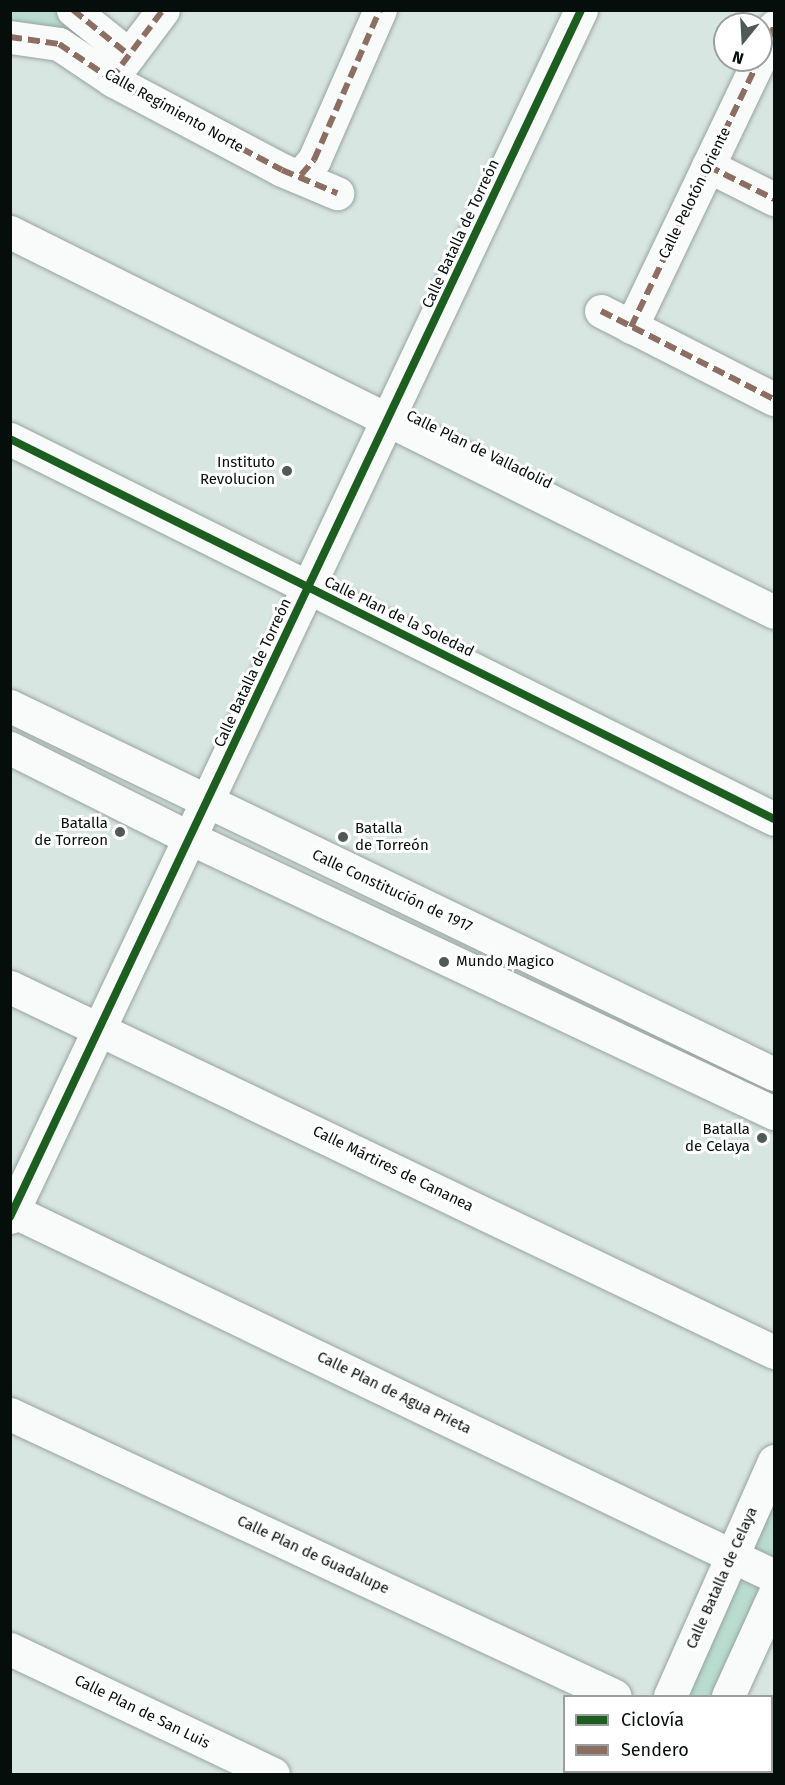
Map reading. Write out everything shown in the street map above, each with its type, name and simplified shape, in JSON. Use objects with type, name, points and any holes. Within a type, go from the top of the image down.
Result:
[{"type":"street","name":"Calle Regimiento Norte","points":[[73,10],[120,67]]},
{"type":"street","points":[[120,67],[163,10]]},
{"type":"street","points":[[301,175],[314,160],[380,10]]},
{"type":"street","name":"Calle Batalla de Torreón","points":[[12,1214],[581,10]]},
{"type":"street","name":"Calle Regimiento Norte","points":[[10,36],[59,44],[120,67],[282,170],[301,175],[337,193]]},
{"type":"street","name":"Calle Pelotón Oriente","points":[[631,327],[753,72]]},
{"type":"street","points":[[708,166],[774,199]]},
{"type":"street","name":"Calle Plan de Valladolid","points":[[10,232],[774,612]]},
{"type":"street","points":[[601,312],[774,399]]},
{"type":"street","name":"Calle Plan de la Soledad","points":[[10,439],[774,819]]},
{"type":"street","name":"Calle Constitución de 1917","points":[[10,706],[207,803],[774,1074]]},
{"type":"street","points":[[10,748],[190,838],[774,1113]]},
{"type":"street","name":"Calle Mártires de Cananea","points":[[10,987],[774,1352]]},
{"type":"street","name":"Calle Plan de Agua Prieta","points":[[12,1214],[774,1576]]},
{"type":"street","name":"Calle Plan de Guadalupe","points":[[10,1414],[613,1695]]},
{"type":"street","name":"Calle Batalla de Celaya","points":[[670,1695],[774,1461]]},
{"type":"street","points":[[728,1695],[774,1595]]},
{"type":"street","name":"Calle Plan de San Luis","points":[[10,1649],[273,1774]]},
{"type":"green space","points":[[11,11],[68,11],[129,55],[11,35]]},
{"type":"green space","points":[[774,1471],[774,1595],[728,1695],[675,1695]]},
{"type":"marked path","points":[[73,10],[129,55]]},
{"type":"marked path","points":[[111,79],[163,10]]},
{"type":"marked path","points":[[301,175],[314,160],[380,10]]},
{"type":"marked path","points":[[10,37],[59,44],[114,81],[282,170],[337,193]]},
{"type":"marked path","points":[[631,327],[753,72]]},
{"type":"marked path","points":[[708,166],[774,199]]},
{"type":"marked path","points":[[601,311],[774,399]]},
{"type":"cycle path","points":[[10,1217],[581,10]]},
{"type":"cycle path","points":[[10,439],[774,819]]},
{"type":"place","name":"Instituto Revolucion","points":[[287,471]]},
{"type":"place","name":"Batalla de Torreon","points":[[120,832]]},
{"type":"place","name":"Batalla de Torreón","points":[[343,837]]},
{"type":"place","name":"Mundo Magico","points":[[444,962]]},
{"type":"place","name":"Batalla de Celaya","points":[[762,1138]]}]
